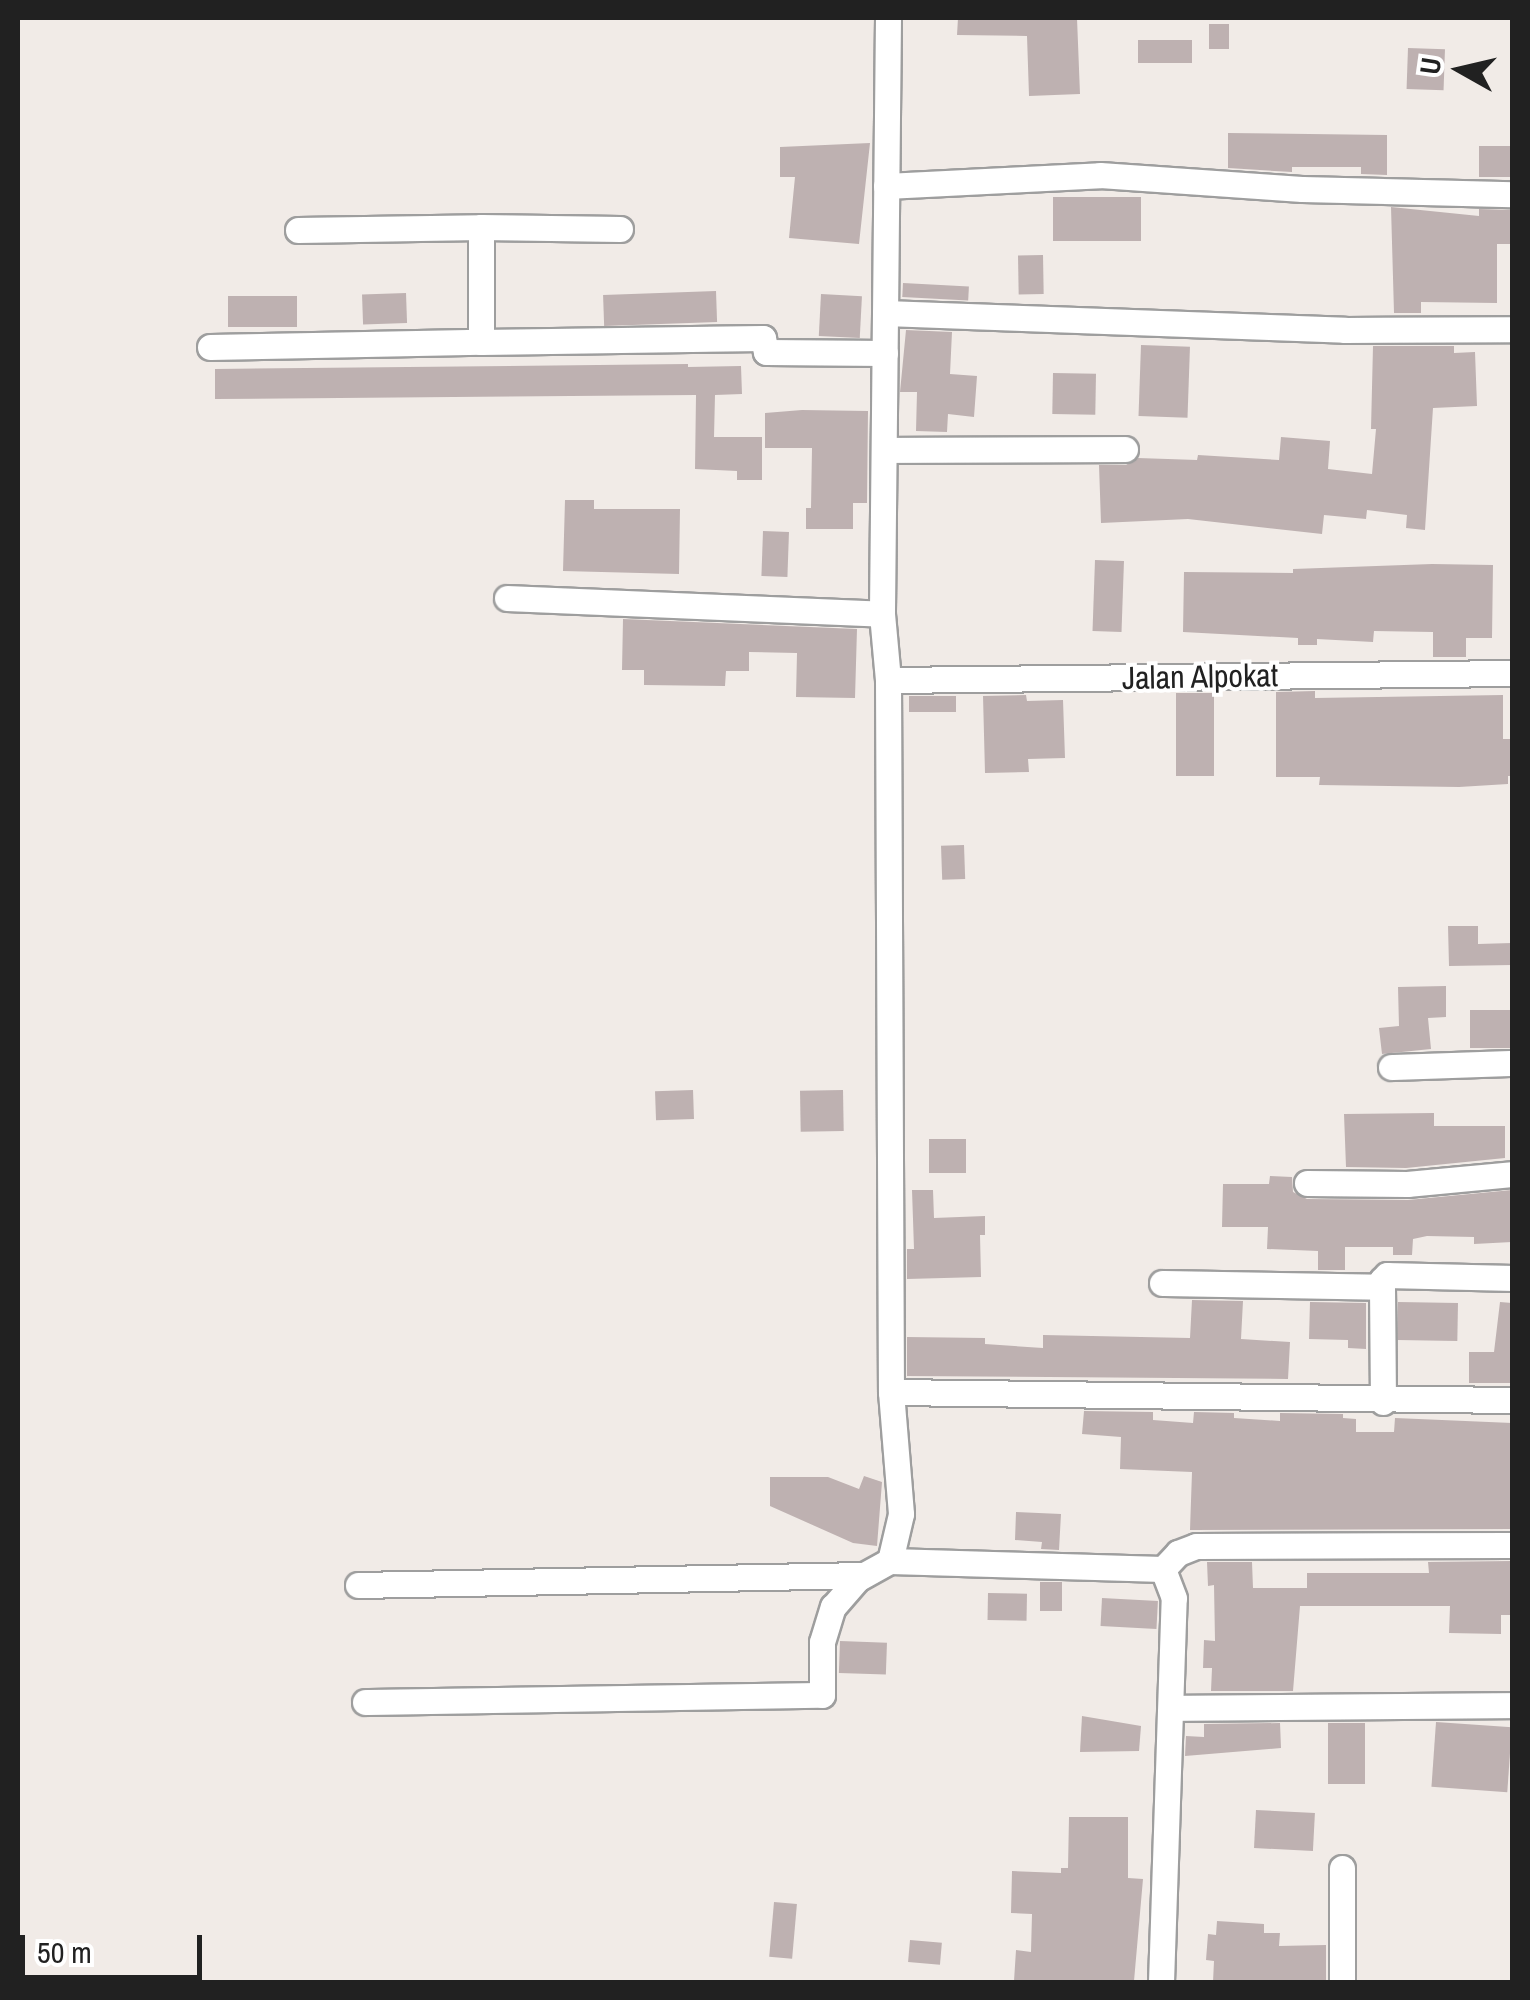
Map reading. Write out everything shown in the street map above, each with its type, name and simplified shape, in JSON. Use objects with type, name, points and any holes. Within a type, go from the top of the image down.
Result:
[{"type":"street","points":[[888,18],[882,614],[888,680],[891,1392],[901,1514],[890,1561]]},
{"type":"street","points":[[886,186],[1100,175],[1302,189],[1512,194]]},
{"type":"street","points":[[482,226],[482,342]]},
{"type":"street","points":[[298,230],[482,226],[620,229]]},
{"type":"street","points":[[886,313],[1345,330],[1512,329]]},
{"type":"street","points":[[210,347],[763,338],[766,352],[885,353]]},
{"type":"street","points":[[884,450],[1124,449]]},
{"type":"street","points":[[507,598],[882,614]]},
{"type":"street","name":"Jalan Alpokat","points":[[888,680],[1512,673]]},
{"type":"street","points":[[1392,1067],[1512,1063]]},
{"type":"street","points":[[1306,1183],[1407,1184],[1512,1174]]},
{"type":"street","points":[[1382,1402],[1382,1287],[1387,1275],[1512,1278]]},
{"type":"street","points":[[1162,1283],[1382,1287]]},
{"type":"street","points":[[891,1392],[1382,1402],[1512,1400]]},
{"type":"street","points":[[1163,1570],[1178,1553],[1196,1546],[1512,1545]]},
{"type":"street","points":[[365,1702],[822,1695],[822,1642],[833,1607],[863,1576],[890,1561],[1163,1570]]},
{"type":"street","points":[[1161,1982],[1174,1598],[1163,1570]]},
{"type":"street","points":[[358,1585],[863,1576]]},
{"type":"street","points":[[1170,1708],[1512,1705]]},
{"type":"street","points":[[1342,1868],[1342,1982]]},
{"type":"building","points":[[958,18],[1077,18],[1080,94],[1029,96],[1027,36],[957,35]]},
{"type":"building","points":[[1209,24],[1229,24],[1229,49],[1209,49]]},
{"type":"building","points":[[1138,40],[1192,40],[1192,63],[1138,63]]},
{"type":"building","points":[[1408,48],[1445,49],[1444,90],[1407,89]]},
{"type":"building","points":[[1228,133],[1387,135],[1387,175],[1361,174],[1361,167],[1292,167],[1292,172],[1228,168]]},
{"type":"building","points":[[870,143],[859,244],[789,238],[795,177],[780,177],[780,147]]},
{"type":"building","points":[[1479,146],[1512,146],[1512,177],[1479,177]]},
{"type":"building","points":[[1053,197],[1141,197],[1141,241],[1053,241]]},
{"type":"building","points":[[1391,207],[1479,216],[1479,209],[1512,210],[1512,244],[1497,244],[1497,303],[1421,302],[1421,313],[1394,313]]},
{"type":"building","points":[[1018,255],[1043,255],[1044,294],[1019,294]]},
{"type":"building","points":[[903,283],[969,286],[968,300],[902,297]]},
{"type":"building","points":[[716,291],[717,322],[604,326],[603,295]]},
{"type":"building","points":[[406,293],[407,323],[363,325],[362,295]]},
{"type":"building","points":[[821,294],[862,296],[860,338],[819,336]]},
{"type":"building","points":[[228,296],[297,296],[297,327],[228,327]]},
{"type":"building","points":[[906,330],[952,332],[950,374],[977,376],[974,417],[948,414],[947,432],[916,431],[917,392],[900,392]]},
{"type":"building","points":[[1141,345],[1190,347],[1187,418],[1139,416]]},
{"type":"building","points":[[1373,346],[1454,346],[1454,353],[1475,352],[1477,406],[1433,408],[1425,530],[1406,528],[1407,515],[1367,510],[1366,519],[1324,515],[1322,534],[1188,519],[1101,523],[1099,465],[1126,465],[1138,458],[1197,460],[1198,455],[1279,460],[1281,437],[1330,441],[1328,469],[1372,474],[1376,429],[1371,429]]},
{"type":"building","points":[[741,366],[742,394],[715,395],[714,437],[762,437],[762,480],[737,480],[737,471],[695,469],[696,395],[215,399],[215,369]]},
{"type":"building","points":[[1053,373],[1096,374],[1095,415],[1052,414]]},
{"type":"building","points":[[868,411],[867,503],[853,503],[853,529],[806,529],[806,508],[811,508],[812,448],[765,448],[765,413]]},
{"type":"building","points":[[565,500],[594,500],[594,509],[680,509],[679,574],[563,571]]},
{"type":"building","points":[[763,531],[789,532],[787,577],[761,576]]},
{"type":"building","points":[[1095,560],[1124,561],[1122,632],[1093,631]]},
{"type":"building","points":[[1493,565],[1492,638],[1466,638],[1466,657],[1433,657],[1433,632],[1374,631],[1373,642],[1317,639],[1317,645],[1298,645],[1298,638],[1183,632],[1184,572],[1293,573],[1293,569]]},
{"type":"building","points":[[623,619],[857,629],[855,698],[796,697],[797,653],[749,652],[749,671],[726,671],[725,686],[644,685],[644,670],[622,670]]},
{"type":"building","points":[[1315,691],[1315,698],[1503,695],[1503,739],[1512,739],[1512,776],[1508,776],[1508,784],[1459,787],[1319,785],[1320,777],[1276,777],[1276,692]]},
{"type":"building","points":[[1176,693],[1214,693],[1214,776],[1176,776]]},
{"type":"building","points":[[1026,695],[1027,701],[1063,700],[1065,758],[1028,759],[1029,772],[985,773],[983,696]]},
{"type":"building","points":[[909,696],[956,696],[956,712],[909,712]]},
{"type":"building","points":[[964,845],[965,879],[942,880],[941,846]]},
{"type":"building","points":[[1448,926],[1478,926],[1478,944],[1512,943],[1512,965],[1449,966]]},
{"type":"building","points":[[1446,986],[1446,1017],[1428,1018],[1431,1049],[1382,1054],[1379,1028],[1399,1026],[1398,987]]},
{"type":"building","points":[[1470,1010],[1512,1010],[1512,1048],[1470,1048]]},
{"type":"building","points":[[693,1090],[694,1119],[656,1120],[655,1091]]},
{"type":"building","points":[[843,1090],[844,1131],[801,1132],[800,1091]]},
{"type":"building","points":[[1434,1113],[1434,1126],[1505,1126],[1505,1158],[1406,1168],[1346,1167],[1344,1114]]},
{"type":"building","points":[[929,1139],[966,1139],[966,1173],[929,1173]]},
{"type":"building","points":[[1270,1176],[1292,1177],[1293,1192],[1307,1199],[1408,1200],[1512,1190],[1512,1242],[1474,1244],[1474,1237],[1427,1236],[1413,1239],[1412,1255],[1393,1255],[1393,1247],[1345,1247],[1345,1270],[1318,1270],[1318,1251],[1267,1249],[1268,1227],[1222,1227],[1223,1184],[1269,1184]]},
{"type":"building","points":[[912,1190],[933,1190],[934,1218],[985,1216],[985,1235],[980,1235],[981,1277],[907,1279],[907,1249],[914,1249]]},
{"type":"building","points":[[1192,1300],[1243,1301],[1241,1339],[1290,1342],[1288,1379],[907,1376],[907,1337],[985,1338],[985,1344],[1043,1348],[1043,1335],[1190,1338]]},
{"type":"building","points":[[1310,1302],[1366,1303],[1366,1349],[1348,1348],[1348,1340],[1309,1339]]},
{"type":"building","points":[[1398,1302],[1458,1303],[1457,1341],[1397,1340]]},
{"type":"building","points":[[1500,1302],[1512,1303],[1512,1383],[1469,1383],[1469,1352],[1494,1352]]},
{"type":"building","points":[[1084,1411],[1153,1412],[1153,1420],[1193,1423],[1194,1412],[1234,1413],[1234,1418],[1280,1421],[1280,1413],[1343,1414],[1343,1418],[1356,1419],[1356,1432],[1394,1432],[1395,1418],[1512,1423],[1512,1529],[1190,1530],[1192,1472],[1120,1469],[1121,1437],[1082,1434]]},
{"type":"building","points":[[864,1476],[882,1482],[877,1546],[853,1543],[770,1506],[770,1477],[828,1477],[859,1489]]},
{"type":"building","points":[[1016,1512],[1061,1514],[1059,1550],[1041,1549],[1042,1542],[1015,1540]]},
{"type":"building","points":[[1512,1561],[1512,1615],[1501,1615],[1501,1634],[1449,1633],[1450,1606],[1300,1606],[1293,1691],[1211,1691],[1212,1668],[1203,1668],[1204,1640],[1215,1641],[1214,1585],[1208,1586],[1207,1562],[1252,1562],[1253,1588],[1307,1588],[1307,1573],[1429,1573],[1428,1562]]},
{"type":"building","points":[[1040,1582],[1062,1582],[1062,1611],[1040,1611]]},
{"type":"building","points":[[988,1593],[1027,1594],[1027,1621],[988,1620]]},
{"type":"building","points":[[1102,1598],[1158,1601],[1156,1629],[1101,1626]]},
{"type":"building","points":[[840,1641],[887,1643],[886,1675],[839,1673]]},
{"type":"building","points":[[1082,1716],[1141,1726],[1139,1751],[1080,1752]]},
{"type":"building","points":[[1436,1722],[1512,1727],[1507,1792],[1431,1787]]},
{"type":"building","points":[[1280,1723],[1281,1748],[1185,1756],[1186,1736],[1204,1737],[1204,1724]]},
{"type":"building","points":[[1328,1723],[1365,1723],[1365,1784],[1328,1784]]},
{"type":"building","points":[[1256,1810],[1315,1813],[1313,1851],[1254,1848]]},
{"type":"building","points":[[1069,1817],[1128,1817],[1128,1878],[1143,1879],[1134,1981],[1014,1981],[1016,1950],[1031,1952],[1032,1914],[1011,1913],[1012,1871],[1061,1873],[1061,1868],[1068,1868]]},
{"type":"building","points":[[774,1902],[797,1904],[792,1959],[769,1957]]},
{"type":"building","points":[[1217,1921],[1264,1924],[1264,1933],[1280,1933],[1279,1946],[1326,1945],[1326,1982],[1213,1982],[1214,1961],[1206,1960],[1208,1934],[1216,1935]]},
{"type":"building","points":[[910,1940],[942,1943],[940,1965],[908,1962]]}]
